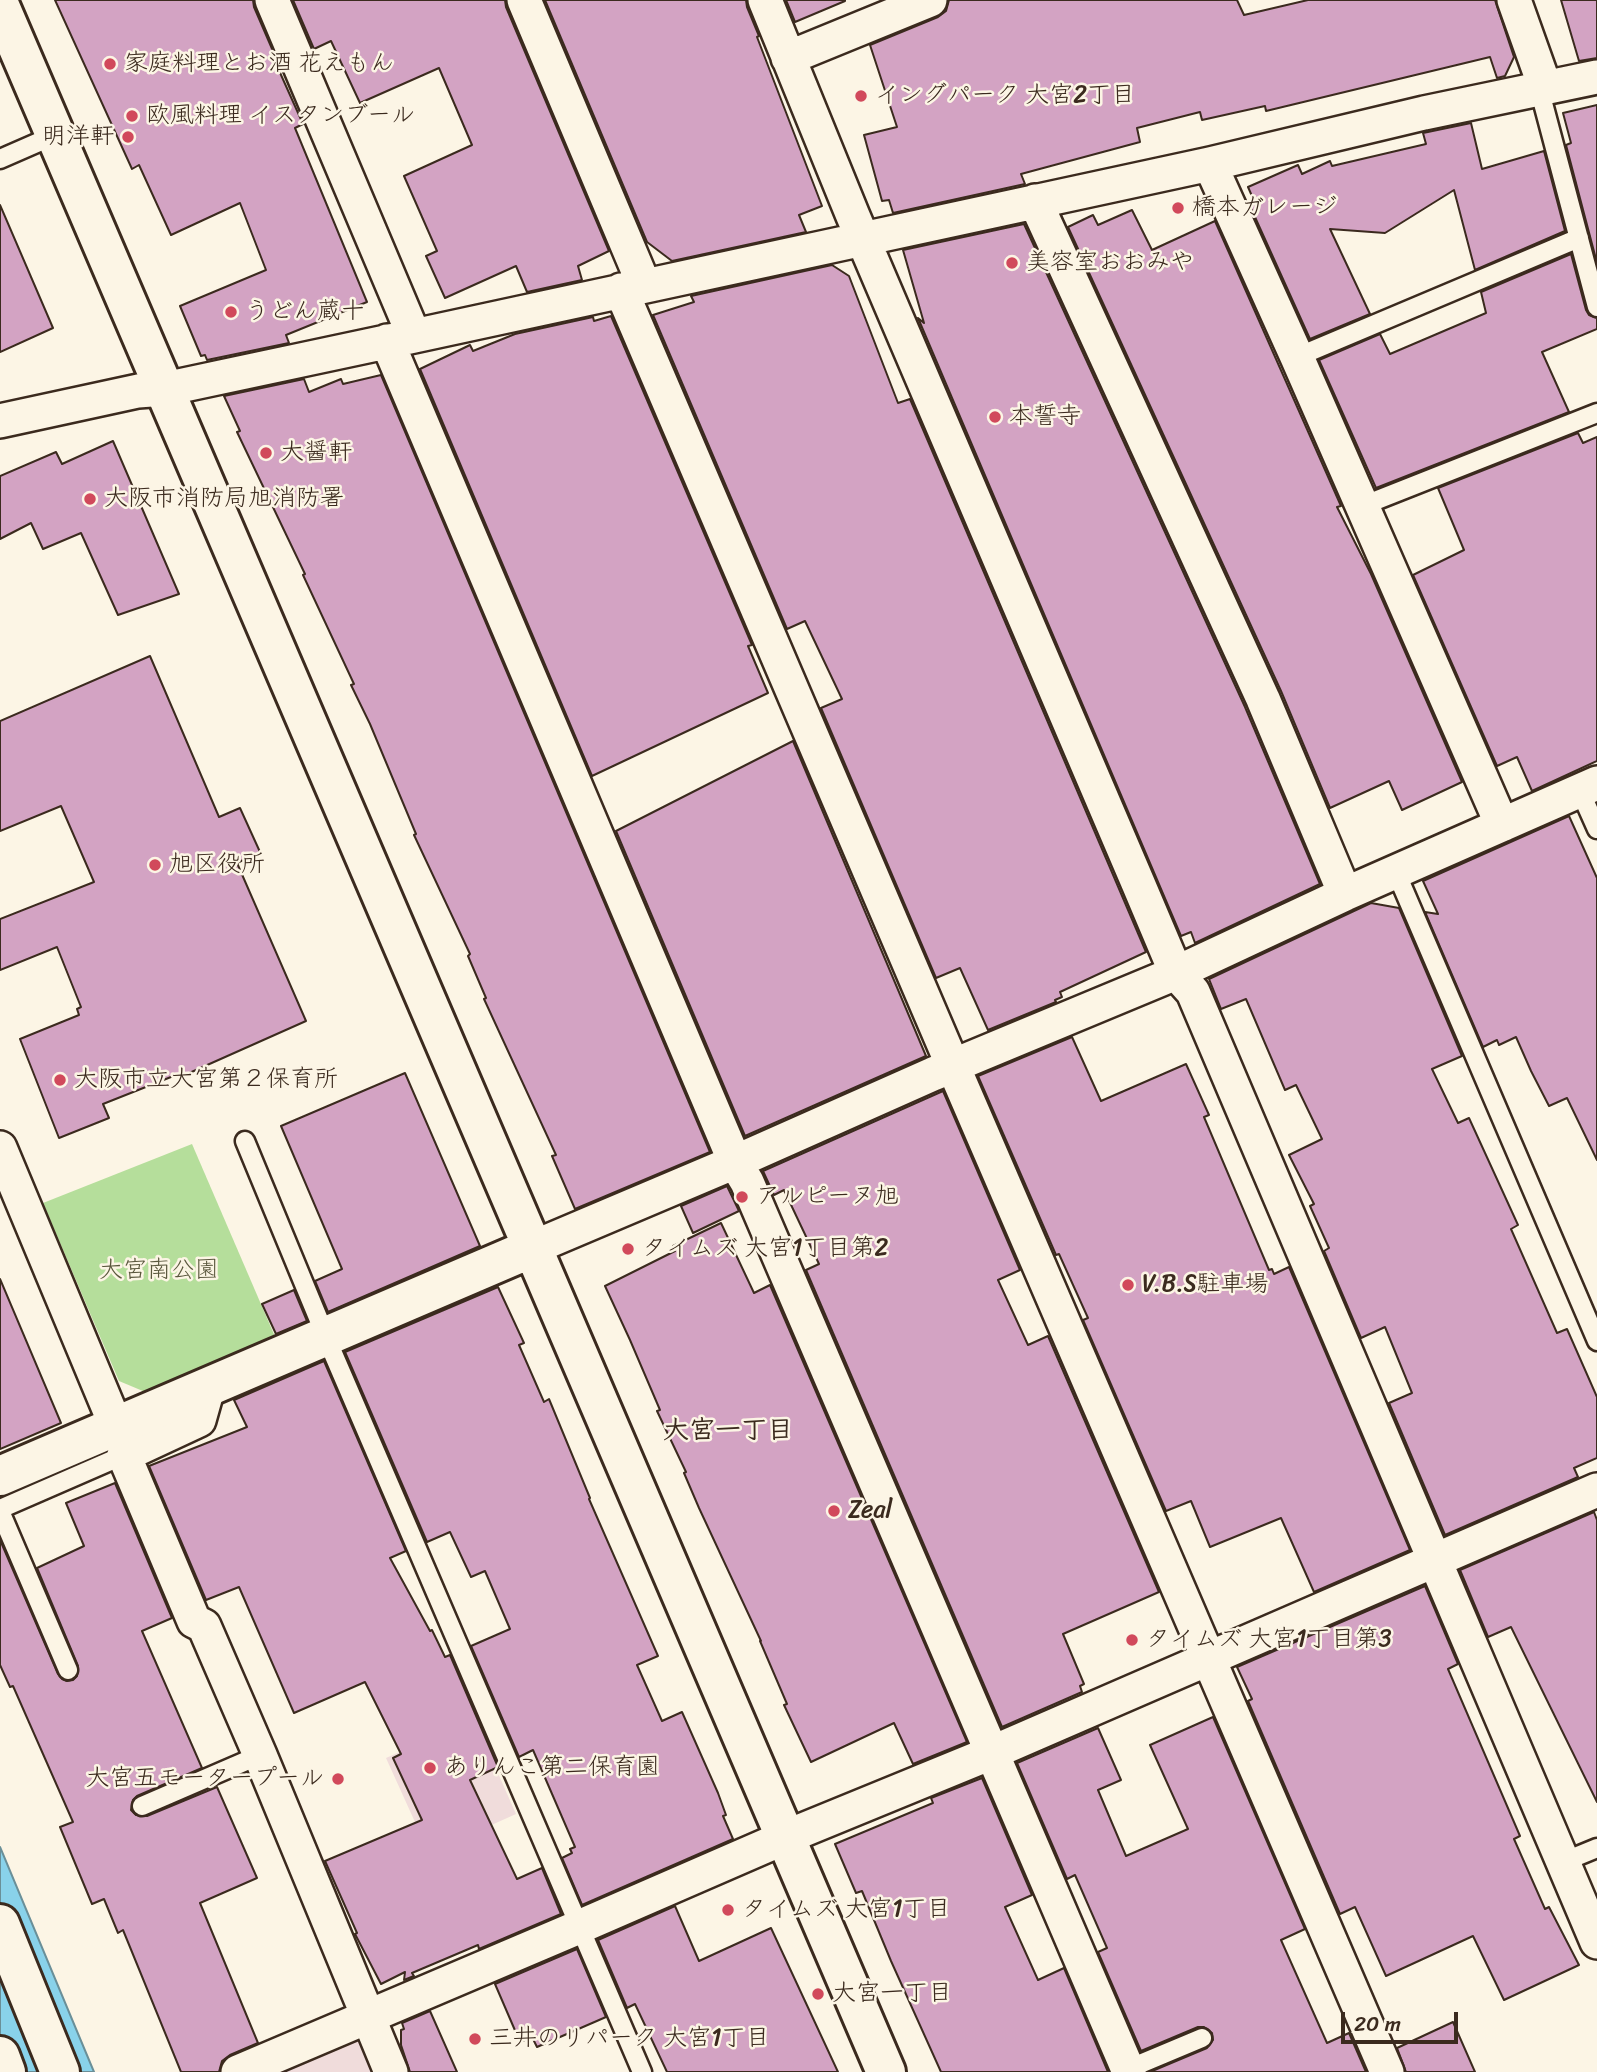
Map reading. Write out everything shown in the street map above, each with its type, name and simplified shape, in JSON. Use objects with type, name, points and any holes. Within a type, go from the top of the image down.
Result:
[{"type":"main road","points":[[0,6],[886,2072]]},
{"type":"main road","points":[[0,1476],[120,1441],[208,1388],[532,1248]]},
{"type":"main road","points":[[0,1924],[60,2072]]},
{"type":"main road","points":[[0,2056],[6,2072]]},
{"type":"street","points":[[272,0],[400,339],[735,1162],[747,1182],[1128,2071]]},
{"type":"street","points":[[524,0],[633,288],[953,1066],[1387,2072]]},
{"type":"street","points":[[765,0],[863,238],[1176,973],[1193,992],[1597,1942]]},
{"type":"street","points":[[788,58],[930,0]]},
{"type":"street","points":[[1514,0],[1542,87]]},
{"type":"street","points":[[0,421],[400,339],[1210,164],[1542,87],[1597,77]]},
{"type":"street","points":[[1210,164],[1502,825]]},
{"type":"street","points":[[1035,201],[1263,699],[1345,894]]},
{"type":"street","points":[[532,1248],[1176,973],[1345,894],[1588,787]]},
{"type":"street","points":[[0,1148],[194,1621],[204,1626],[391,2072]]},
{"type":"street","points":[[239,2072],[991,1752],[1597,1490]]},
{"type":"lane","points":[[1542,87],[1597,307]]},
{"type":"lane","points":[[0,159],[55,135]]},
{"type":"lane","points":[[1297,356],[1579,238]]},
{"type":"lane","points":[[1362,506],[1597,413]]},
{"type":"lane","points":[[1588,787],[1597,829]]},
{"type":"lane","points":[[1396,872],[1597,1341]]},
{"type":"lane","points":[[245,1141],[326,1337],[642,2072]]},
{"type":"lane","points":[[68,1670],[0,1510],[120,1441]]},
{"type":"lane","points":[[142,1806],[260,1755]]},
{"type":"lane","points":[[1563,1862],[1597,1848]]},
{"type":"lane","points":[[1128,2071],[1202,2038]]},
{"type":"shaded area","points":[[474,1719],[516,1814],[429,1853],[386,1758]]},
{"type":"shaded area","points":[[362,2039],[376,2072],[284,2072]]},
{"type":"green space","name":"大宮南公園","points":[[192,1144],[276,1339],[150,1394],[119,1381],[43,1203]]},
{"type":"water","points":[[0,1847],[94,2072],[0,2072]]},
{"type":"building","points":[[55,0],[253,0],[279,65],[277,66],[303,124],[295,128],[367,302],[286,335],[289,343],[207,360],[205,355],[201,356],[180,306],[266,270],[240,203],[171,235],[139,165],[132,169]]},
{"type":"building","points":[[293,0],[505,0],[609,251],[578,266],[582,280],[527,292],[516,266],[445,298],[426,256],[437,251],[404,176],[472,145],[439,68],[360,103],[331,41],[314,49]]},
{"type":"building","points":[[545,0],[746,0],[759,36],[757,37],[822,206],[799,215],[806,232],[672,261],[647,242]]},
{"type":"building","points":[[786,0],[845,0],[845,1],[795,22]]},
{"type":"building","points":[[949,0],[1237,0],[1244,15],[1308,0],[1495,0],[1514,57],[1505,76],[1497,78],[1490,57],[1266,111],[1265,106],[1202,120],[1200,112],[1137,128],[1140,142],[1021,174],[1025,184],[893,213],[889,200],[882,201],[864,135],[897,127],[870,45],[938,17],[946,11]]},
{"type":"building","points":[[1561,0],[1597,0],[1597,58],[1579,61]]},
{"type":"building","points":[[1597,105],[1597,263],[1566,145],[1571,143],[1563,113]]},
{"type":"building","points":[[1471,123],[1482,169],[1544,151],[1565,231],[1475,270],[1454,190],[1385,233],[1330,229],[1370,314],[1310,339],[1250,206],[1255,203],[1248,187],[1298,165],[1302,174],[1330,161],[1332,166],[1426,144],[1423,133]]},
{"type":"building","points":[[0,205],[53,328],[0,352]]},
{"type":"building","points":[[1132,210],[1152,250],[1215,221],[1341,506],[1337,507],[1371,574],[1462,782],[1402,810],[1389,781],[1330,808],[1281,691],[1068,227],[1093,215],[1098,225]]},
{"type":"building","points":[[1024,224],[1245,707],[1320,884],[1195,943],[1191,932],[1181,936],[918,318],[924,323],[903,250]]},
{"type":"building","points":[[1571,254],[1586,310],[1589,315],[1597,318],[1597,329],[1542,352],[1569,412],[1376,488],[1319,360],[1380,334],[1390,354],[1486,313],[1481,292]]},
{"type":"building","points":[[832,265],[849,276],[898,403],[910,399],[1146,952],[1060,992],[1062,997],[1055,1000],[1056,1002],[988,1030],[960,968],[936,978],[821,708],[842,699],[805,621],[787,629],[653,315],[694,302],[691,296]]},
{"type":"building","points":[[611,316],[752,645],[748,646],[768,693],[592,776],[420,369],[470,345],[473,351],[515,334],[593,317],[594,321]]},
{"type":"building","points":[[381,375],[710,1152],[575,1209],[552,1156],[556,1155],[484,999],[486,998],[468,956],[470,954],[414,835],[416,834],[370,724],[351,685],[354,684],[237,432],[240,431],[224,396],[304,379],[309,392],[341,379],[343,384]]},
{"type":"building","points":[[1578,433],[1583,443],[1597,437],[1597,761],[1532,791],[1517,757],[1497,766],[1413,575],[1464,550],[1438,488]]},
{"type":"building","points":[[113,441],[179,594],[118,615],[81,533],[43,549],[31,523],[0,539],[0,476],[56,452],[62,464]]},
{"type":"building","points":[[150,656],[219,817],[240,808],[260,852],[237,863],[306,1021],[178,1078],[176,1075],[103,1104],[109,1118],[59,1138],[20,1039],[79,1015],[77,1009],[81,1007],[57,947],[0,970],[0,919],[94,882],[61,806],[0,831],[0,721]]},
{"type":"building","points":[[793,741],[926,1056],[745,1136],[616,831]]},
{"type":"building","points":[[1569,816],[1597,878],[1597,1160],[1567,1098],[1549,1106],[1516,1037],[1499,1045],[1497,1040],[1483,1047],[1425,912],[1438,914],[1423,881]]},
{"type":"building","points":[[1371,903],[1399,908],[1462,1056],[1432,1069],[1458,1123],[1469,1118],[1518,1225],[1511,1229],[1557,1333],[1567,1329],[1597,1397],[1597,1458],[1574,1468],[1578,1477],[1445,1535],[1389,1403],[1412,1393],[1385,1327],[1361,1338],[1324,1251],[1329,1248],[1310,1206],[1314,1204],[1289,1155],[1322,1139],[1296,1085],[1285,1090],[1246,999],[1221,1009],[1209,979]]},
{"type":"building","points":[[1072,1037],[1101,1101],[1186,1064],[1209,1115],[1204,1117],[1269,1270],[1272,1269],[1274,1274],[1289,1267],[1410,1550],[1314,1592],[1281,1518],[1210,1547],[1191,1501],[1166,1511],[1083,1320],[1088,1318],[1059,1254],[1056,1255],[978,1076]]},
{"type":"building","points":[[405,1073],[480,1246],[328,1312],[315,1281],[342,1269],[281,1126]]},
{"type":"building","points":[[943,1091],[1020,1270],[998,1280],[1028,1345],[1048,1336],[1159,1592],[1063,1634],[1084,1684],[1080,1686],[1082,1692],[1002,1727],[806,1270],[819,1264],[784,1190],[774,1195],[763,1171]]},
{"type":"building","points":[[727,1186],[739,1211],[693,1233],[681,1206]]},
{"type":"building","points":[[721,1223],[754,1293],[770,1285],[967,1742],[913,1764],[894,1723],[811,1762],[784,1705],[787,1704],[761,1641],[699,1508],[684,1473],[686,1472],[657,1411],[660,1410],[605,1286],[675,1251],[673,1246]]},
{"type":"building","points":[[0,1279],[61,1423],[0,1449]]},
{"type":"building","points":[[498,1287],[524,1343],[519,1345],[544,1402],[549,1399],[589,1499],[658,1656],[637,1665],[662,1721],[682,1712],[718,1793],[726,1815],[723,1816],[733,1839],[582,1905],[562,1858],[572,1853],[570,1849],[575,1847],[533,1750],[519,1757],[471,1646],[510,1629],[485,1571],[471,1577],[450,1532],[427,1542],[345,1352]]},
{"type":"building","points":[[294,1290],[307,1321],[276,1334],[262,1304]]},
{"type":"building","points":[[324,1361],[406,1551],[390,1558],[445,1657],[450,1655],[498,1767],[470,1780],[517,1879],[542,1868],[561,1914],[479,1949],[478,1945],[412,1973],[414,1976],[404,1980],[405,1972],[381,1984],[355,1934],[357,1933],[325,1861],[422,1820],[393,1758],[401,1754],[365,1682],[294,1713],[239,1587],[206,1600],[149,1466],[247,1427],[234,1400]]},
{"type":"building","points":[[115,1483],[172,1618],[142,1631],[202,1768],[137,1796],[133,1800],[131,1810],[136,1815],[147,1816],[217,1787],[257,1878],[200,1903],[258,2043],[230,2055],[222,2061],[219,2072],[181,2072],[123,1930],[118,1933],[104,1899],[92,1904],[60,1827],[73,1822],[13,1686],[10,1687],[0,1665],[0,1540],[58,1674],[67,1681],[77,1676],[78,1666],[37,1568],[84,1546],[66,1503]]},
{"type":"building","points":[[1594,1512],[1597,1520],[1597,1802],[1511,1627],[1488,1637],[1460,1570]]},
{"type":"building","points":[[1425,1586],[1458,1664],[1448,1669],[1520,1836],[1514,1839],[1545,1909],[1549,1907],[1579,1965],[1504,2000],[1473,1936],[1386,1976],[1355,1907],[1340,1914],[1248,1701],[1252,1699],[1237,1667]]},
{"type":"building","points":[[1213,1717],[1305,1929],[1281,1940],[1327,2043],[1349,2033],[1366,2072],[1150,2072],[1207,2048],[1213,2040],[1212,2033],[1204,2027],[1198,2027],[1141,2051],[1098,1952],[1107,1948],[1075,1875],[1067,1879],[1017,1763],[1098,1728],[1121,1780],[1098,1790],[1126,1856],[1188,1829],[1150,1745]]},
{"type":"building","points":[[982,1778],[1032,1895],[1005,1907],[1038,1980],[1064,1968],[1108,2072],[941,2072],[862,1891],[856,1893],[835,1844],[933,1803],[931,1798]]},
{"type":"building","points":[[675,1906],[699,1961],[771,1928],[838,2072],[667,2072],[635,2004],[627,2008],[598,1940]]},
{"type":"building","points":[[577,1949],[606,2017],[537,2047],[532,2037],[520,2042],[495,1984]]},
{"type":"building","points":[[430,2011],[457,2072],[410,2072],[401,2045],[401,2030],[404,2029],[402,2023]]},
{"type":"building","points":[[1453,2022],[1475,2072],[1406,2072],[1397,2048]]},
{"type":"place","name":"家庭料理とお酒 花えもん","points":[[110,64]]},
{"type":"place","name":"イングパーク 大宮2丁目","points":[[861,96]]},
{"type":"place","name":"欧風料理 イスタンブール","points":[[132,116]]},
{"type":"place","name":"明洋軒","points":[[128,137]]},
{"type":"place","name":"橋本ガレージ","points":[[1178,208]]},
{"type":"place","name":"美容室おおみや","points":[[1012,263]]},
{"type":"place","name":"うどん蔵十","points":[[231,312]]},
{"type":"place","name":"本誓寺","points":[[995,417]]},
{"type":"place","name":"大醤軒","points":[[266,453]]},
{"type":"place","name":"大阪市消防局旭消防署","points":[[90,499]]},
{"type":"place","name":"旭区役所","points":[[155,865]]},
{"type":"place","name":"大阪市立大宮第２保育所","points":[[60,1080]]},
{"type":"place","name":"アルピーヌ旭","points":[[742,1197]]},
{"type":"place","name":"タイムズ 大宮1丁目第2","points":[[628,1249]]},
{"type":"place","name":"V.B.S駐車場","points":[[1128,1285]]},
{"type":"place","name":"Zeal","points":[[834,1511]]},
{"type":"place","name":"タイムズ 大宮1丁目第3","points":[[1132,1640]]},
{"type":"place","name":"ありんこ第二保育園","points":[[430,1768]]},
{"type":"place","name":"大宮五モータープール","points":[[338,1779]]},
{"type":"place","name":"タイムズ 大宮1丁目","points":[[728,1910]]},
{"type":"place","name":"大宮一丁目","points":[[818,1994]]},
{"type":"place","name":"三井のリパーク 大宮1丁目","points":[[475,2039]]},
{"type":"district","name":"大宮一丁目","points":[[728,1431]]}]
